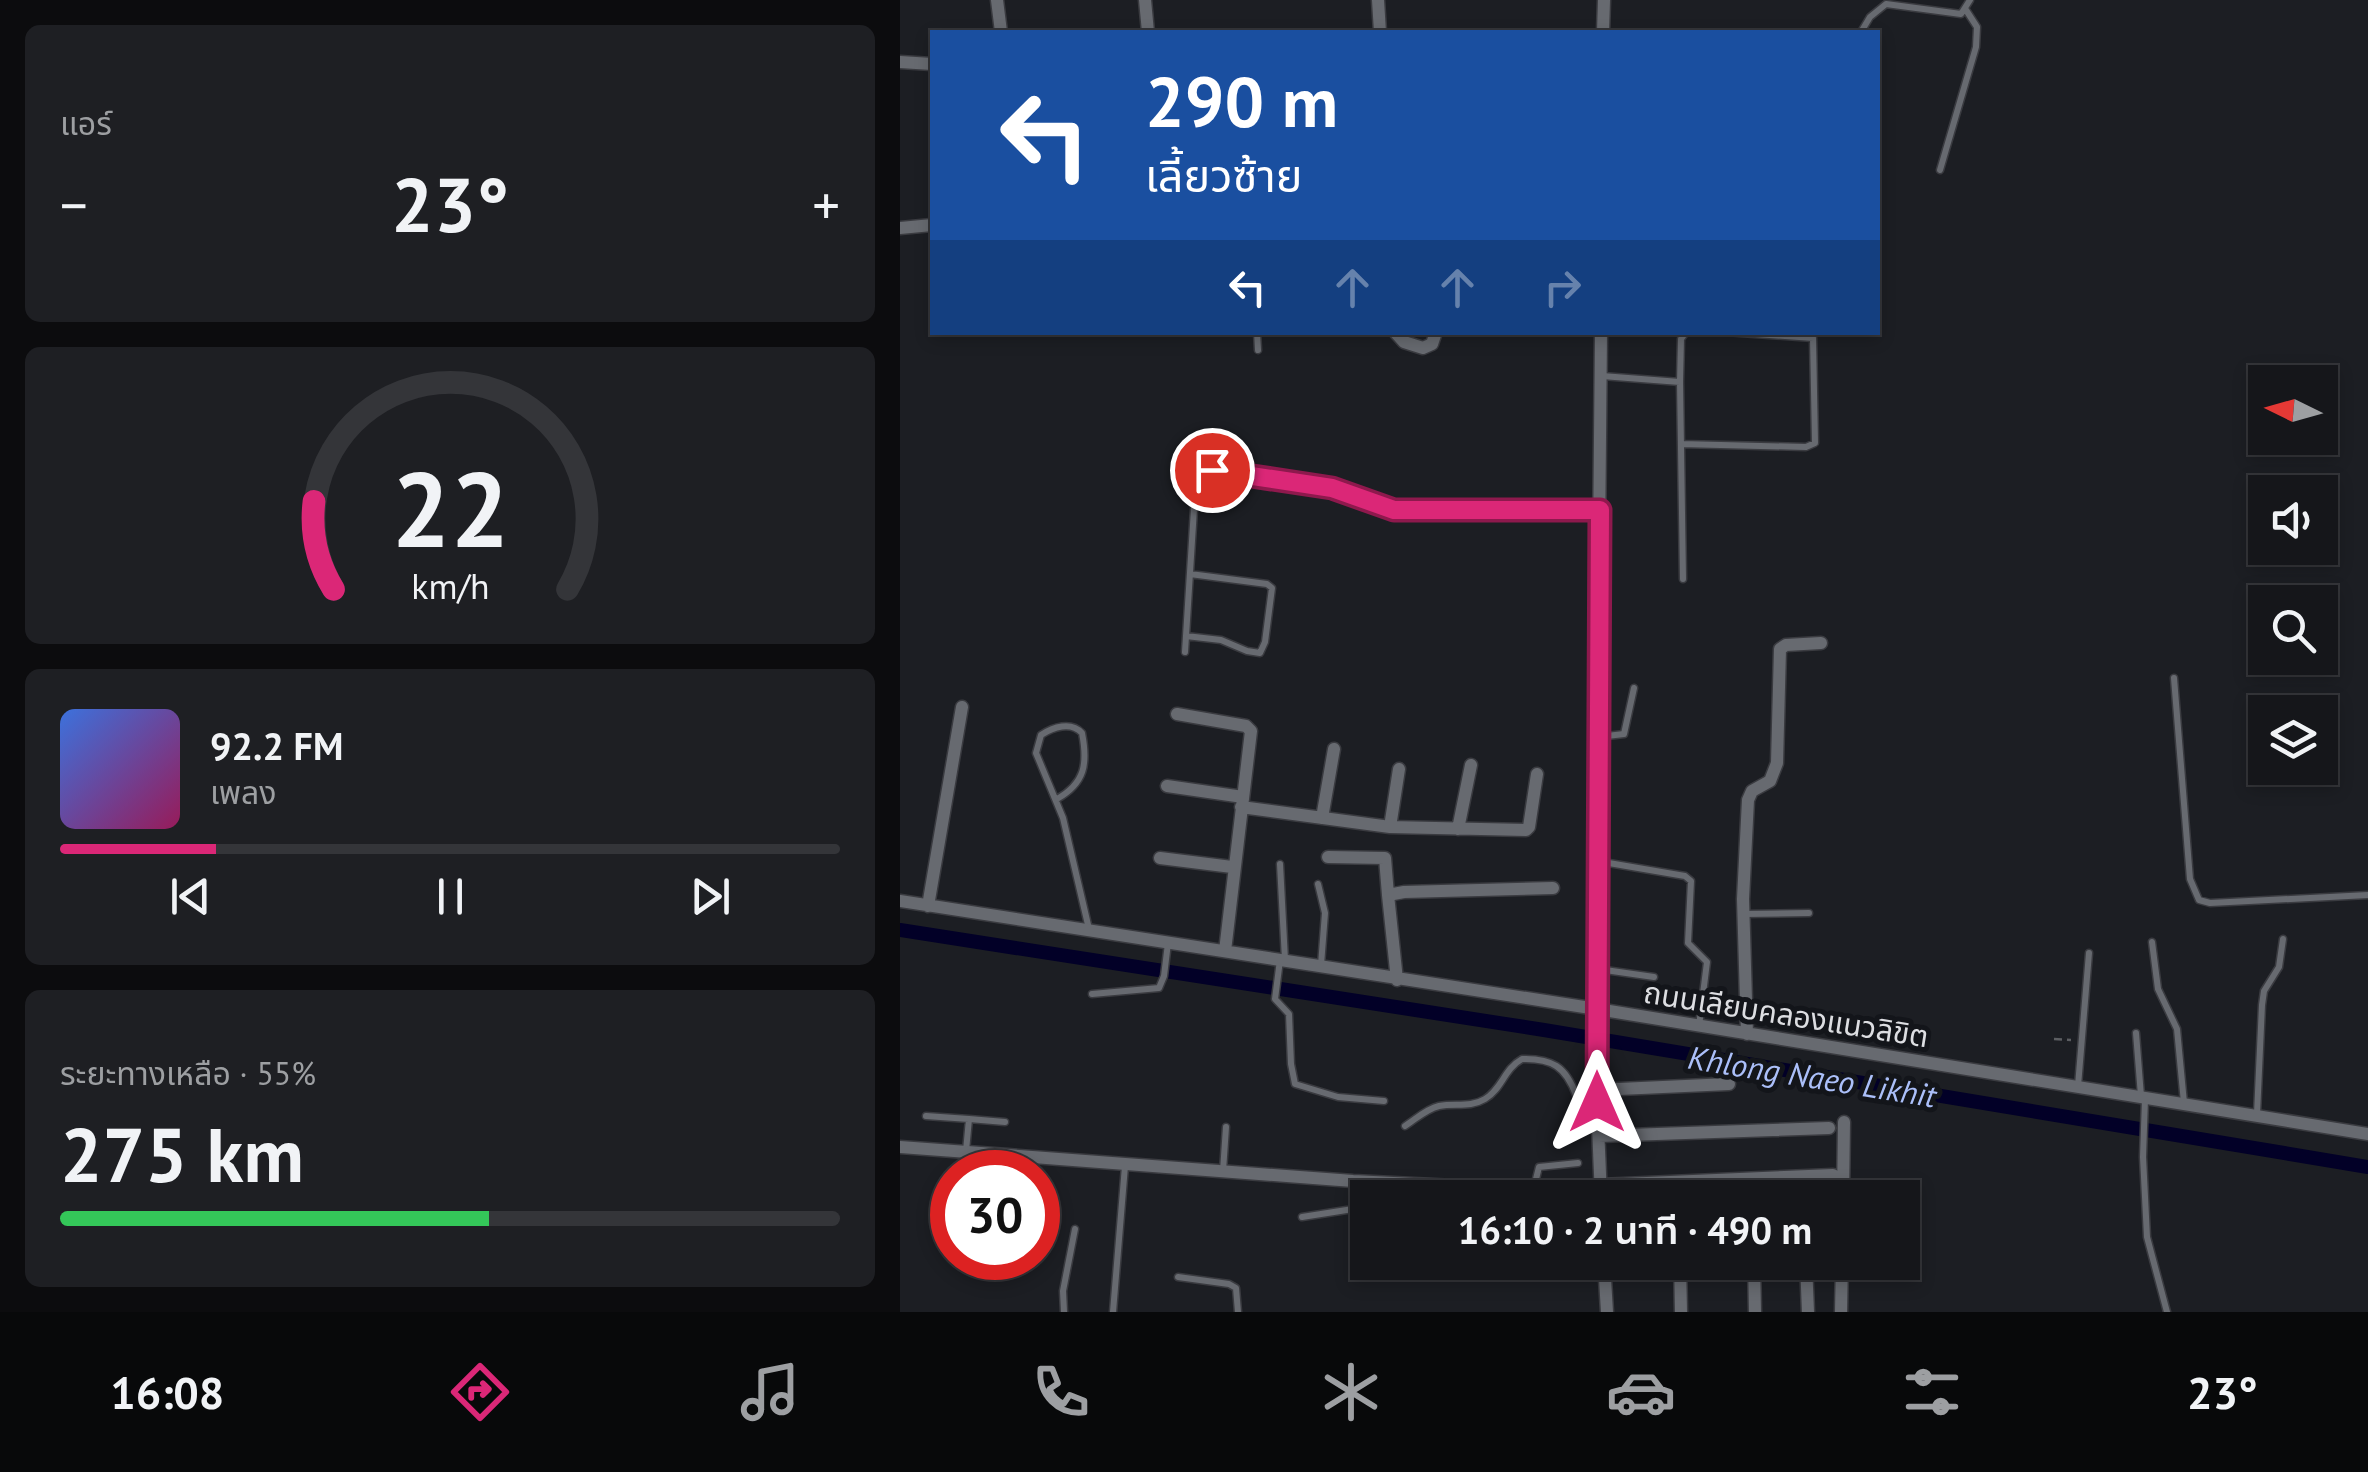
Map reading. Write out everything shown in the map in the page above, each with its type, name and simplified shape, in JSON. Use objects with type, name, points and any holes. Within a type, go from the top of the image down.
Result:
[{"type":"street","points":[[996,0],[1001,30]]},
{"type":"street","points":[[1145,0],[1148,30]]},
{"type":"street","points":[[1378,0],[1380,30]]},
{"type":"street","points":[[1603,30],[1604,0]]},
{"type":"street","points":[[900,62],[930,64]]},
{"type":"street","points":[[900,228],[930,225]]},
{"type":"street","points":[[1398,335],[1404,342],[1423,348],[1432,344],[1435,335]]},
{"type":"street","points":[[1600,1180],[1596,861],[1601,335]]},
{"type":"street","points":[[1746,1034],[1743,914],[1748,800],[1752,791],[1770,781],[1777,763],[1778,656],[1786,645],[1820,643]]},
{"type":"street","points":[[928,906],[962,707]]},
{"type":"street","points":[[1176,714],[1250,728],[1225,952]]},
{"type":"street","points":[[1322,818],[1334,748]]},
{"type":"street","points":[[1458,829],[1471,765]]},
{"type":"street","points":[[1390,827],[1399,769]]},
{"type":"street","points":[[1167,786],[1322,818],[1390,827],[1529,828],[1538,774]]},
{"type":"street","points":[[1160,858],[1232,867]]},
{"type":"street","points":[[1328,858],[1385,858],[1397,980]]},
{"type":"street","points":[[1388,896],[1404,892],[1553,888]]},
{"type":"street","name":"ถนนเลียบคลองแนวลิขิต","points":[[900,901],[1090,930],[1167,948],[1321,966],[2368,1134]]},
{"type":"street","points":[[1597,1096],[1730,1084]]},
{"type":"street","points":[[1844,1122],[1844,1180]]},
{"type":"street","points":[[1599,1136],[1830,1128]]},
{"type":"street","points":[[900,1147],[939,1150]]},
{"type":"street","points":[[1060,1160],[1350,1181]]},
{"type":"street","points":[[1764,1180],[1833,1175]]},
{"type":"street","points":[[1605,1280],[1607,1312]]},
{"type":"street","points":[[1681,1280],[1682,1312]]},
{"type":"street","points":[[1754,1280],[1755,1312]]},
{"type":"street","points":[[1807,1280],[1808,1312]]},
{"type":"street","points":[[1841,1312],[1842,1280]]},
{"type":"lane","points":[[1862,30],[1870,17],[1886,4],[1953,15],[1966,10],[1970,0]]},
{"type":"lane","points":[[1940,170],[1976,46],[1977,28],[1966,10]]},
{"type":"lane","points":[[1257,335],[1258,350]]},
{"type":"lane","points":[[1683,579],[1680,382],[1684,335]]},
{"type":"lane","points":[[1681,444],[1806,447],[1814,442],[1814,338],[1770,335]]},
{"type":"lane","points":[[1601,376],[1680,382]]},
{"type":"lane","points":[[1185,652],[1196,478],[1212,470],[1332,488],[1394,510],[1600,510]]},
{"type":"lane","points":[[1186,636],[1221,640],[1246,652],[1260,653],[1266,642],[1272,588],[1267,584],[1190,574]]},
{"type":"lane","points":[[2174,678],[2190,879],[2199,900],[2210,903],[2368,895]]},
{"type":"lane","points":[[1597,737],[1624,734],[1634,688]]},
{"type":"lane","points":[[1057,799],[1072,790],[1082,774],[1082,733],[1070,726],[1051,728],[1041,734],[1037,744],[1039,764],[1057,799],[1090,930]]},
{"type":"lane","points":[[1596,861],[1685,876],[1691,881],[1688,942],[1707,960],[1699,1026]]},
{"type":"lane","points":[[1280,864],[1281,964],[1276,1003],[1289,1014],[1290,1064],[1295,1084],[1338,1098],[1384,1100]]},
{"type":"lane","points":[[1318,884],[1325,912],[1321,966]]},
{"type":"lane","points":[[1743,914],[1809,913]]},
{"type":"lane","points":[[2257,1115],[2264,991],[2280,967],[2283,939]]},
{"type":"lane","points":[[2152,942],[2158,988],[2177,1028],[2184,1104]]},
{"type":"lane","points":[[1092,994],[1154,990],[1162,984],[1167,948]]},
{"type":"lane","points":[[2078,1087],[2090,953]]},
{"type":"lane","points":[[1597,969],[1654,977]]},
{"type":"lane","points":[[2136,1033],[2144,1101],[2147,1237],[2167,1312]]},
{"type":"lane","points":[[1405,1126],[1433,1108],[1482,1101],[1494,1093],[1508,1068],[1522,1059],[1555,1064],[1568,1074],[1576,1095],[1597,1096]]},
{"type":"lane","points":[[926,1116],[1005,1122]]},
{"type":"lane","points":[[965,1150],[969,1119]]},
{"type":"lane","points":[[1223,1172],[1226,1127]]},
{"type":"lane","points":[[1538,1180],[1538,1167],[1578,1164]]},
{"type":"lane","points":[[1113,1312],[1124,1166]]},
{"type":"lane","points":[[1302,1217],[1350,1209]]},
{"type":"lane","points":[[1064,1312],[1063,1291],[1075,1229]]},
{"type":"lane","points":[[1178,1276],[1236,1288],[1238,1312]]},
{"type":"path","points":[[2054,1040],[2082,1041]]},
{"type":"waterway","name":"Khlong Naeo Likhit","points":[[900,930],[1544,1030],[2368,1167]]},
{"type":"route","points":[[1212,470],[1332,488],[1394,510],[1600,510],[1597,1102]]}]
